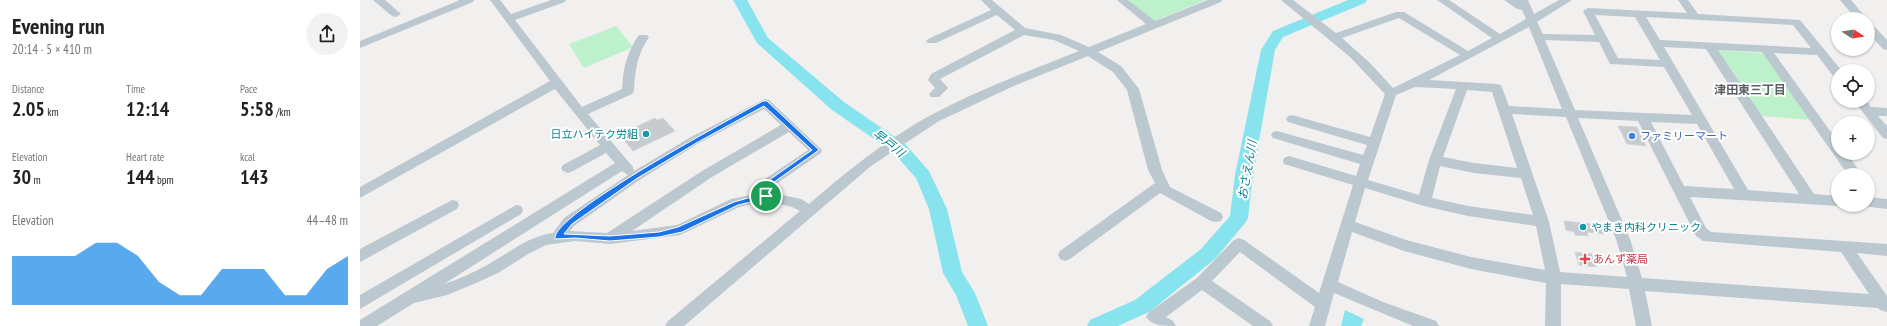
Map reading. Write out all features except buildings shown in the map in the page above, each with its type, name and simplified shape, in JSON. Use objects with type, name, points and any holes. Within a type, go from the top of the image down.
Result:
[{"type":"street","points":[[378,0],[396,14]]},
{"type":"street","points":[[360,45],[469,0]]},
{"type":"street","points":[[510,18],[561,0]]},
{"type":"street","points":[[986,0],[1022,31],[1057,37],[1107,60],[1117,69],[1133,89],[1155,170],[1165,190],[1216,217]]},
{"type":"street","points":[[1122,0],[1143,18],[1155,25]]},
{"type":"street","points":[[672,326],[809,210],[884,150],[911,132],[974,98],[1217,0]]},
{"type":"street","points":[[1286,0],[1336,37],[1379,79],[1391,93]]},
{"type":"street","points":[[1442,0],[1499,38]]},
{"type":"street","points":[[1509,0],[1521,7],[1525,4],[1533,20],[1623,239],[1637,285],[1644,326]]},
{"type":"street","points":[[1317,326],[1373,142],[1391,93],[1414,83],[1467,55],[1567,0]]},
{"type":"street","points":[[1684,0],[1694,17]]},
{"type":"street","points":[[1845,0],[1856,12]]},
{"type":"street","points":[[500,1],[510,18],[580,113],[609,146],[634,178]]},
{"type":"street","points":[[932,41],[997,11]]},
{"type":"street","points":[[1668,64],[1614,61],[1588,11],[1796,22],[1831,65]]},
{"type":"street","points":[[1336,37],[1400,14],[1467,55]]},
{"type":"street","points":[[1639,14],[1744,195]]},
{"type":"street","points":[[934,94],[942,88],[934,80],[935,76],[1022,31]]},
{"type":"street","points":[[1875,34],[1887,47]]},
{"type":"street","points":[[1540,37],[1603,39]]},
{"type":"street","points":[[580,113],[628,91],[629,68],[632,53],[643,38]]},
{"type":"street","points":[[1656,43],[1820,52]]},
{"type":"street","points":[[1710,46],[1810,199]]},
{"type":"street","points":[[1765,49],[1831,141]]},
{"type":"street","points":[[360,193],[558,82]]},
{"type":"street","points":[[1414,83],[1497,88],[1542,222],[1554,278],[1553,326]]},
{"type":"street","points":[[1424,201],[1435,160],[1463,86]]},
{"type":"street","points":[[558,237],[569,222],[634,178],[695,140],[765,103],[816,150],[767,184],[766,196]]},
{"type":"street","points":[[1866,108],[1887,135]]},
{"type":"street","points":[[1872,108],[1887,112]]},
{"type":"street","points":[[1505,110],[1700,120]]},
{"type":"street","points":[[1642,117],[1701,232],[1708,237],[1887,250]]},
{"type":"street","points":[[1292,119],[1373,142]]},
{"type":"street","points":[[610,239],[707,174],[789,126]]},
{"type":"street","points":[[1277,135],[1367,161]]},
{"type":"street","points":[[568,168],[609,146]]},
{"type":"street","points":[[1435,160],[1474,168],[1525,174]]},
{"type":"street","points":[[1289,161],[1424,201],[1468,211],[1542,222]]},
{"type":"street","points":[[364,326],[623,164]]},
{"type":"street","points":[[1065,255],[1162,185]]},
{"type":"street","points":[[1680,191],[1831,200]]},
{"type":"street","points":[[411,296],[447,289],[469,280],[493,269],[523,250],[544,240],[575,236],[610,239],[659,234],[680,230],[736,203],[766,196],[796,203],[809,210]]},
{"type":"street","points":[[360,256],[452,205]]},
{"type":"street","points":[[360,303],[516,210]]},
{"type":"street","points":[[1348,225],[1404,245],[1471,263],[1554,278],[1885,305]]},
{"type":"street","points":[[1168,326],[1154,317],[1202,282],[1239,244],[1324,305]]},
{"type":"street","points":[[1845,247],[1885,305]]},
{"type":"street","points":[[1202,282],[1265,326]]},
{"type":"street","points":[[1330,285],[1378,306],[1431,326]]},
{"type":"green space","points":[[1128,0],[1206,0],[1154,21]]},
{"type":"green space","points":[[616,26],[633,47],[584,68],[569,44]]},
{"type":"green space","points":[[1718,50],[1764,53],[1812,120],[1762,116]]},
{"type":"water","points":[[1345,310],[1364,319],[1361,326],[1341,326]]},
{"type":"waterway","name":"早戸川","points":[[740,0],[762,40],[838,106],[899,148],[923,175],[938,209],[953,273],[965,293],[978,326]]},
{"type":"waterway","name":"おさえん川","points":[[1097,326],[1142,306],[1208,254],[1220,242],[1239,218],[1244,175],[1268,50],[1278,34],[1360,0]]},
{"type":"place","name":"日立ハイテク労組","points":[[646,134]]},
{"type":"place","name":"ファミリーマート","points":[[1632,136]]},
{"type":"place","name":"やまき内科クリニック","points":[[1583,227]]},
{"type":"place","name":"あんず薬局","points":[[1585,259]]},
{"type":"district","name":"津田東三丁目","points":[[1750,89]]},
{"type":"route","points":[[765,103],[816,150],[767,184],[766,196],[752,198],[736,203],[713,216],[680,230],[640,237],[610,239],[594,236],[558,237],[569,222],[634,178],[695,140],[765,103]]}]
